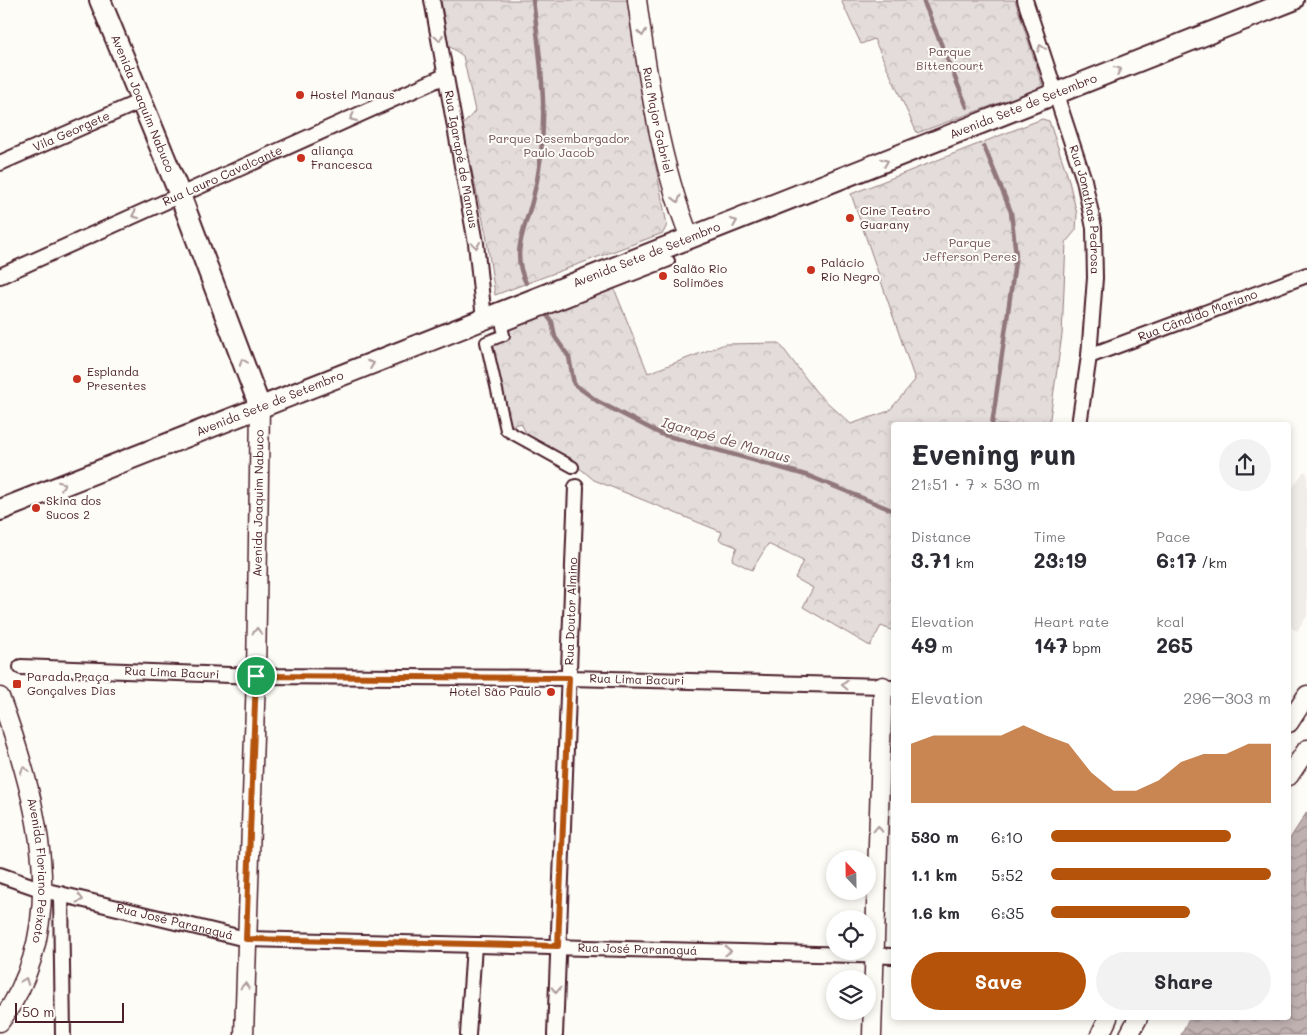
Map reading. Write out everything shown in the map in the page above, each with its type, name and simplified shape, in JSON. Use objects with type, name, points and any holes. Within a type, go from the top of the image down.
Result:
[{"type":"main road","name":"Avenida Joaquim Nabuco","points":[[100,0],[180,195],[260,408]]},
{"type":"main road","name":"Avenida Sete de Setembro","points":[[0,510],[1293,0]]},
{"type":"street","name":"Rua Igarapé de Manaus","points":[[432,0],[476,243],[484,319]]},
{"type":"street","name":"Rua Major Gabriel","points":[[637,0],[646,66],[659,128],[681,216],[690,238]]},
{"type":"street","name":"Rua Jonathas Pedrosa","points":[[1025,0],[1084,180],[1094,228],[1095,278],[1089,356],[1079,422]]},
{"type":"street","name":"Rua Lauro Cavalcante","points":[[0,276],[445,76]]},
{"type":"street","name":"Vila Georgete","points":[[0,163],[141,101]]},
{"type":"street","points":[[573,467],[506,430],[486,342],[504,335],[502,326],[668,261]]},
{"type":"street","name":"Rua Cândido Mariano","points":[[1089,356],[1307,275]]},
{"type":"street","name":"Avenida Joaquim Nabuco","points":[[244,1035],[256,676],[260,408]]},
{"type":"street","name":"Rua Doutor Almino","points":[[555,1035],[576,488]]},
{"type":"street","name":"Rua Lima Bacuri","points":[[21,667],[256,676],[569,678],[888,688]]},
{"type":"street","points":[[876,917],[888,688]]},
{"type":"street","points":[[1291,719],[1307,695]]},
{"type":"street","name":"Avenida Floriano Peixoto","points":[[0,1022],[23,988],[33,961],[39,934],[43,890],[36,817],[28,782],[2,705]]},
{"type":"street","points":[[1291,773],[1307,748]]},
{"type":"street","name":"Rua José Paranaguá","points":[[0,875],[43,890],[246,939],[826,954]]},
{"type":"street","points":[[61,894],[63,1035]]},
{"type":"street","points":[[468,1035],[474,945]]},
{"type":"street","name":"Rua José Paranaguá","points":[[876,955],[891,956]]},
{"type":"street","points":[[872,1035],[874,960]]},
{"type":"street","points":[[1100,1035],[1107,1020]]},
{"type":"street","points":[[1129,1035],[1137,1020]]},
{"type":"shaded area","points":[[1304,471],[1307,473],[1307,616],[1297,631],[1291,627],[1291,490]]},
{"type":"green space","name":"Parque Desembargador Paulo Jacob","points":[[441,0],[628,0],[644,105],[667,225],[663,233],[495,295],[486,234],[462,126],[475,111],[463,56],[449,46]]},
{"type":"green space","name":"Parque Bittencourt","points":[[841,0],[1015,0],[1043,87],[917,133],[874,39],[861,44]]},
{"type":"green space","name":"Parque Jefferson Peres","points":[[1042,119],[1049,121],[1068,177],[1077,214],[1076,230],[1066,242],[1062,335],[1049,422],[891,422],[891,630],[881,626],[870,646],[803,607],[813,588],[795,578],[803,561],[768,544],[752,570],[732,560],[737,547],[719,540],[722,532],[594,480],[571,461],[527,435],[521,423],[509,426],[489,345],[510,336],[507,328],[614,288],[648,373],[725,344],[779,343],[817,393],[851,424],[889,411],[915,380],[851,194]]},
{"type":"water","points":[[1307,812],[1307,1035],[1181,1035],[1188,1020],[1291,1020],[1291,837]]},
{"type":"waterway","name":"Igarapé de Manaus","points":[[526,283],[519,262],[520,242],[538,176],[543,126],[542,76],[533,0]]},
{"type":"waterway","points":[[923,0],[967,107]]},
{"type":"waterway","points":[[984,146],[1011,212],[1016,255],[992,422]]},
{"type":"waterway","name":"Igarapé de Manaus","points":[[546,314],[552,322],[555,337],[569,357],[574,384],[597,401],[661,434],[809,476],[891,510]]},
{"type":"place","name":"Hostel Manaus","points":[[300,95]]},
{"type":"place","name":"aliança Francesca","points":[[301,158]]},
{"type":"place","name":"Cine Teatro Guarany","points":[[850,218]]},
{"type":"place","name":"Palácio Rio Negro","points":[[811,270]]},
{"type":"place","name":"Salão Rio Solimões","points":[[663,276]]},
{"type":"place","name":"Esplanda Presentes","points":[[77,379]]},
{"type":"place","name":"Skina dos Sucos 2","points":[[36,508]]},
{"type":"place","name":"Parada Praça Gonçalves Dias","points":[[17,684]]},
{"type":"place","name":"Hotel São Paulo","points":[[551,692]]},
{"type":"route","points":[[256,676],[569,678],[558,946],[246,939],[256,676]]}]
